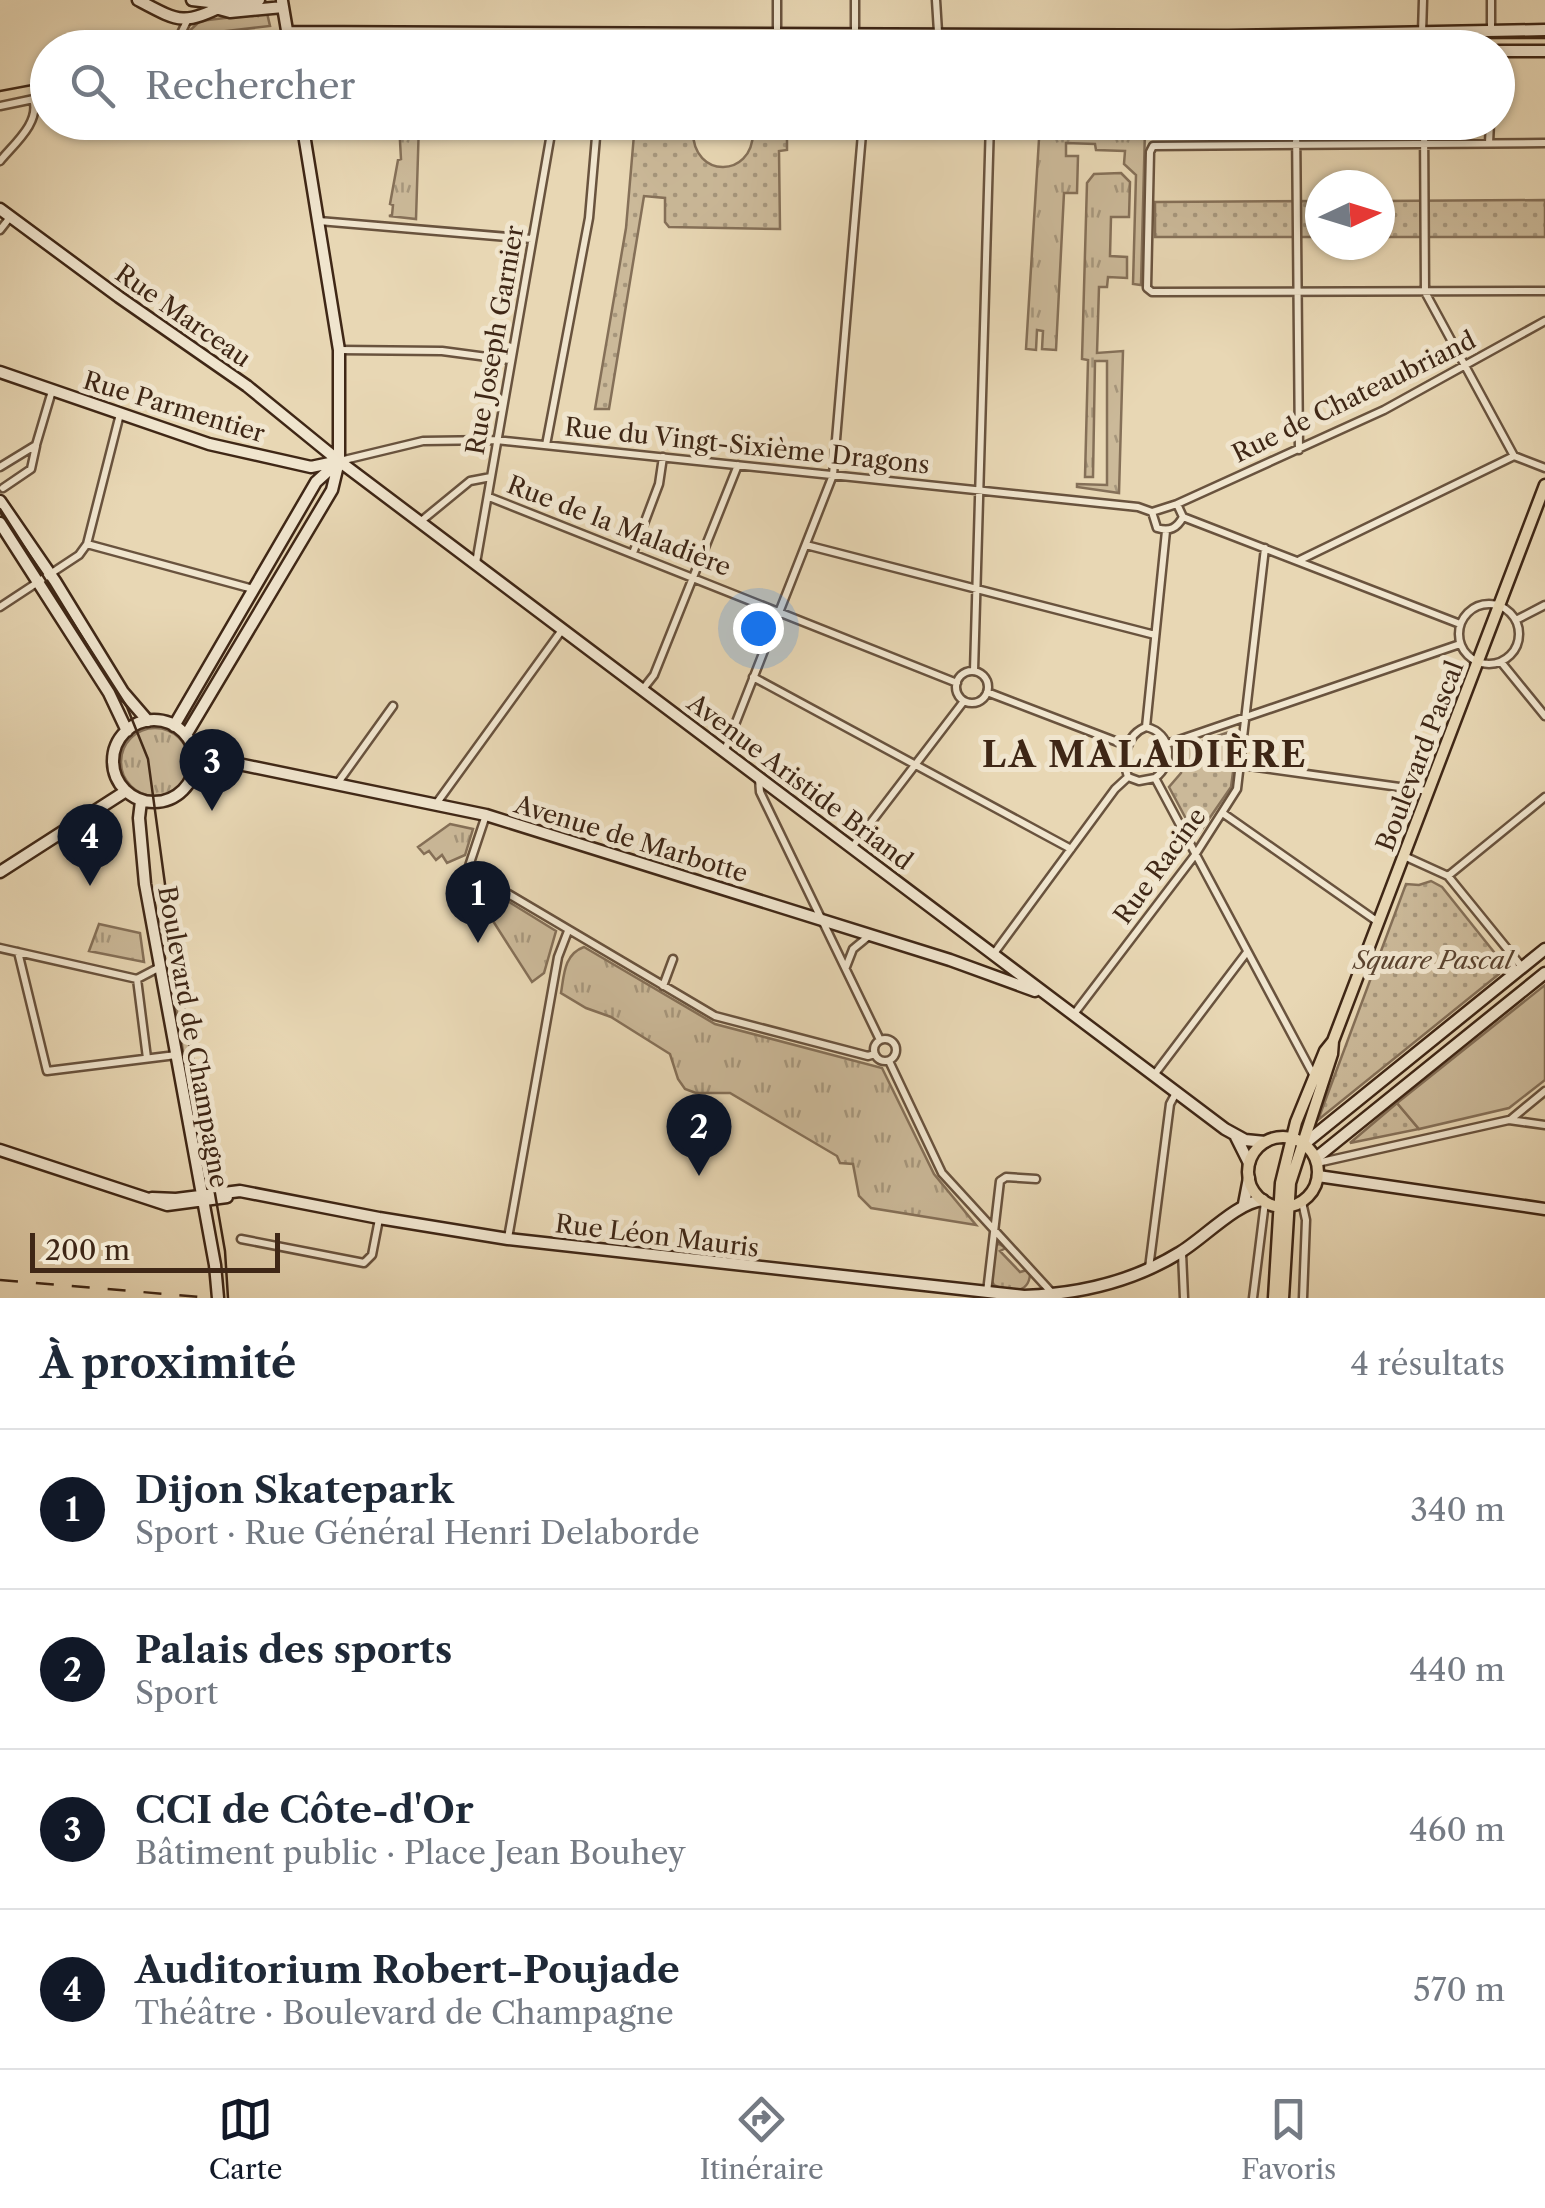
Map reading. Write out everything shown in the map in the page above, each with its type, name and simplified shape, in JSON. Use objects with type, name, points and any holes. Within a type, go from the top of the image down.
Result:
[{"type":"main road","points":[[138,0],[173,19],[190,19],[222,6],[258,0]]},
{"type":"main road","points":[[190,19],[193,0],[222,6],[230,12],[282,3],[287,30]]},
{"type":"main road","points":[[1515,31],[1545,30]]},
{"type":"main road","points":[[1515,50],[1545,50]]},
{"type":"main road","points":[[186,736],[332,490],[339,461],[339,350],[305,140]]},
{"type":"main road","name":"Rue Marceau","points":[[0,208],[247,386],[339,461]]},
{"type":"main road","name":"Rue Parmentier","points":[[0,372],[209,444],[310,467],[339,461]]},
{"type":"main road","points":[[287,460],[298,461],[308,456],[314,449],[313,440]]},
{"type":"main road","points":[[174,726],[316,482],[339,461]]},
{"type":"main road","name":"Avenue Aristide Briand","points":[[339,461],[1176,1092],[1236,1136],[1265,1142]]},
{"type":"main road","name":"Boulevard Pascal","points":[[1299,1141],[1314,1076],[1379,922],[1545,486]]},
{"type":"main road","points":[[0,501],[123,692],[148,721]]},
{"type":"main road","points":[[0,523],[110,694],[127,731]]},
{"type":"main road","points":[[254,590],[268,598]]},
{"type":"main road","points":[[148,721],[174,726],[186,736],[195,755],[194,770],[183,791],[162,802],[141,801],[118,780],[113,761],[116,747],[127,731],[148,721]]},
{"type":"main road","name":"Avenue de Marbotte","points":[[195,755],[486,815],[870,935],[1046,996]]},
{"type":"main road","points":[[0,872],[126,791]]},
{"type":"main road","name":"Boulevard de Champagne","points":[[141,801],[138,818],[145,884],[218,1298]]},
{"type":"main road","points":[[1274,1298],[1284,1207],[1299,1141],[1545,949]]},
{"type":"main road","points":[[971,968],[995,952]]},
{"type":"main road","points":[[1316,1161],[1542,975],[1525,965]]},
{"type":"main road","name":"Boulevard Pascal","points":[[1299,1141],[1332,1054],[1332,1041]]},
{"type":"main road","name":"Avenue Aristide Briand","points":[[1236,1136],[1250,1163]]},
{"type":"main road","points":[[1278,1137],[1299,1141],[1316,1161],[1318,1176],[1314,1190],[1302,1202],[1284,1207],[1264,1201],[1244,1204],[1250,1163],[1265,1142],[1278,1137]]},
{"type":"main road","name":"Rue Léon Mauris","points":[[0,1150],[152,1198],[202,1198],[234,1190],[508,1239],[1024,1296],[1088,1289],[1149,1269],[1182,1252],[1244,1204]]},
{"type":"main road","points":[[1318,1176],[1545,1210]]},
{"type":"main road","points":[[1249,1178],[1264,1201]]},
{"type":"main road","points":[[1283,1298],[1284,1207]]},
{"type":"street","points":[[777,0],[777,30]]},
{"type":"street","points":[[855,0],[855,30]]},
{"type":"street","points":[[936,0],[938,30]]},
{"type":"street","points":[[1421,30],[1424,0]]},
{"type":"street","points":[[1491,0],[1491,30]]},
{"type":"street","points":[[184,30],[190,19]]},
{"type":"street","points":[[0,106],[30,99]]},
{"type":"street","points":[[0,161],[30,124]]},
{"type":"street","name":"Rue Joseph Garnier","points":[[476,563],[550,140]]},
{"type":"street","points":[[546,446],[589,218],[593,140]]},
{"type":"street","points":[[725,750],[833,475],[861,140]]},
{"type":"street","points":[[974,672],[989,140]]},
{"type":"street","points":[[1296,140],[1299,450]]},
{"type":"street","points":[[1424,140],[1425,292],[1514,456],[1545,468]]},
{"type":"street","points":[[1489,140],[1489,144]]},
{"type":"street","points":[[1545,143],[1153,146],[1147,288],[1152,292],[1545,291]]},
{"type":"street","points":[[0,230],[11,216]]},
{"type":"street","points":[[318,221],[532,239]]},
{"type":"street","name":"Rue de Chateaubriand","points":[[1152,512],[1299,450],[1464,368],[1545,321]]},
{"type":"street","points":[[339,350],[442,352],[510,360]]},
{"type":"street","points":[[3,488],[31,469],[52,390]]},
{"type":"street","points":[[0,607],[78,555],[87,544],[120,413]]},
{"type":"street","name":"Rue du Vingt-Sixième Dragons","points":[[339,461],[423,441],[496,440],[1138,507],[1152,512]]},
{"type":"street","points":[[0,467],[36,444]]},
{"type":"street","points":[[1299,561],[1514,456]]},
{"type":"street","points":[[632,553],[659,484],[663,457]]},
{"type":"street","points":[[643,689],[654,675],[738,465]]},
{"type":"street","points":[[420,522],[470,481],[491,478]]},
{"type":"street","name":"Rue de la Maladière","points":[[489,498],[956,683]]},
{"type":"street","points":[[1177,504],[1184,516],[1460,624]]},
{"type":"street","points":[[1152,512],[1158,528],[1166,531],[1179,526],[1184,516]]},
{"type":"street","points":[[1146,726],[1166,531]]},
{"type":"street","points":[[87,544],[254,590]]},
{"type":"street","points":[[806,544],[1156,635]]},
{"type":"street","name":"Rue Racine","points":[[1074,1014],[1195,855],[1237,789],[1265,548]]},
{"type":"street","points":[[1516,620],[1545,604]]},
{"type":"street","points":[[1500,606],[1516,620],[1518,643],[1501,662],[1477,663],[1460,644],[1460,624],[1473,608],[1500,606]]},
{"type":"street","points":[[436,804],[563,629]]},
{"type":"street","points":[[1167,744],[1460,644]]},
{"type":"street","points":[[1501,662],[1545,716]]},
{"type":"street","points":[[974,672],[984,677],[987,692],[978,702],[964,700],[956,683],[962,674],[974,672]]},
{"type":"street","points":[[753,677],[1071,849]]},
{"type":"street","points":[[987,692],[1128,746]]},
{"type":"street","points":[[853,846],[964,700]]},
{"type":"street","points":[[336,785],[393,706]]},
{"type":"street","points":[[1128,777],[1156,778],[1168,763],[1167,744],[1160,732],[1146,726]]},
{"type":"street","points":[[1128,777],[1124,768],[1128,746],[1134,733],[1146,726]]},
{"type":"street","points":[[1242,766],[1428,792]]},
{"type":"street","points":[[759,776],[760,792],[880,1040]]},
{"type":"street","points":[[995,952],[1114,789],[1128,777]]},
{"type":"street","points":[[1156,778],[1314,1076]]},
{"type":"street","points":[[1448,876],[1545,798]]},
{"type":"street","points":[[1224,814],[1379,922]]},
{"type":"street","points":[[486,815],[469,866],[473,873],[715,1016],[868,1056],[875,1054]]},
{"type":"street","points":[[1404,856],[1448,876],[1525,965]]},
{"type":"street","points":[[508,1239],[558,957],[568,930]]},
{"type":"street","points":[[846,969],[853,949],[870,935]]},
{"type":"street","points":[[0,948],[136,979],[161,967]]},
{"type":"street","points":[[18,952],[47,1071],[176,1056]]},
{"type":"street","points":[[1154,1075],[1247,952]]},
{"type":"street","points":[[663,986],[673,959]]},
{"type":"street","name":"Boulevard de Champagne","points":[[136,979],[147,1058]]},
{"type":"street","points":[[888,1039],[896,1046],[896,1054],[888,1061],[875,1054],[880,1040],[888,1039]]},
{"type":"street","points":[[888,1061],[942,1172],[1054,1295]]},
{"type":"street","points":[[1149,1269],[1170,1104],[1176,1092]]},
{"type":"street","points":[[1509,1120],[1545,1092]]},
{"type":"street","points":[[1316,1161],[1509,1120],[1545,1125]]},
{"type":"street","points":[[987,1292],[1002,1178],[1036,1180]]},
{"type":"street","points":[[1254,1298],[1264,1201]]},
{"type":"street","points":[[1302,1202],[1306,1220],[1303,1298]]},
{"type":"street","points":[[241,1240],[364,1263],[372,1255],[380,1218]]},
{"type":"street","points":[[1182,1252],[1184,1298]]},
{"type":"street","points":[[1024,1296],[1034,1284],[1032,1272]]},
{"type":"green space","points":[[267,13],[270,26],[190,30],[200,21]]},
{"type":"green space","points":[[400,140],[418,140],[416,219],[389,216],[401,159]]},
{"type":"green space","points":[[634,140],[695,140],[702,158],[723,167],[743,159],[752,140],[787,140],[787,150],[779,151],[780,229],[669,227],[665,222],[665,198],[644,196],[609,409],[595,409],[626,228]]},
{"type":"green space","points":[[1039,140],[1145,140],[1141,285],[1133,284],[1136,175],[1124,164],[1125,151],[1066,143],[1066,156],[1078,156],[1077,193],[1064,193],[1056,350],[1042,349],[1043,331],[1037,330],[1036,350],[1026,349]]},
{"type":"green space","points":[[1121,173],[1130,182],[1129,217],[1111,217],[1110,256],[1127,257],[1127,278],[1108,277],[1107,287],[1099,287],[1097,353],[1123,351],[1119,493],[1077,484],[1107,485],[1107,361],[1095,361],[1093,477],[1085,477],[1088,360],[1082,359],[1087,183],[1094,174]]},
{"type":"green space","points":[[1545,200],[1545,237],[1395,237],[1395,201]]},
{"type":"green space","points":[[1305,201],[1305,237],[1155,237],[1155,202]]},
{"type":"green space","points":[[155,728],[168,730],[179,738],[187,749],[187,775],[179,786],[168,794],[155,796],[142,794],[131,786],[123,775],[121,762],[123,749],[131,738],[142,730]]},
{"type":"green space","points":[[1232,731],[1238,736],[1231,787],[1200,832],[1192,830],[1169,787],[1181,773],[1185,747]]},
{"type":"green space","points":[[450,824],[473,829],[465,855],[447,863],[442,855],[436,860],[429,851],[424,854],[418,847]]},
{"type":"green space","name":"Square Pascal","points":[[1431,881],[1442,887],[1502,962],[1499,974],[1318,1120],[1406,884]]},
{"type":"green space","points":[[488,889],[556,931],[544,973],[532,982],[477,896]]},
{"type":"green space","points":[[99,924],[140,933],[144,962],[89,951]]},
{"type":"green space","points":[[584,947],[715,1024],[882,1068],[934,1174],[976,1225],[871,1208],[859,1196],[853,1164],[840,1163],[837,1156],[730,1093],[696,1093],[685,1089],[670,1054],[611,1017],[561,993],[569,960]]},
{"type":"green space","points":[[1545,985],[1545,1080],[1509,1108],[1419,1129],[1397,1103]]},
{"type":"green space","points":[[182,992],[213,1174],[203,1176],[174,995]]},
{"type":"green space","points":[[1397,1103],[1419,1129],[1350,1143]]},
{"type":"green space","points":[[995,1245],[1006,1248],[1000,1251],[1020,1272],[1027,1270],[1030,1275],[1021,1289],[994,1285],[991,1279]]},
{"type":"tram line","points":[[1515,38],[1545,38]]},
{"type":"tram line","points":[[0,91],[30,85]]},
{"type":"tram line","points":[[0,509],[127,707],[148,759],[179,987],[225,1251],[228,1298]]},
{"type":"railway","points":[[0,1280],[213,1298]]},
{"type":"place","name":"CCI de Côte-d'Or","points":[[212,811]]},
{"type":"place","name":"Auditorium Robert-Poujade","points":[[90,886]]},
{"type":"place","name":"Dijon Skatepark","points":[[478,943]]},
{"type":"place","name":"Palais des sports","points":[[699,1176]]},
{"type":"district","name":"LA MALADIÈRE","points":[[1145,754]]}]
